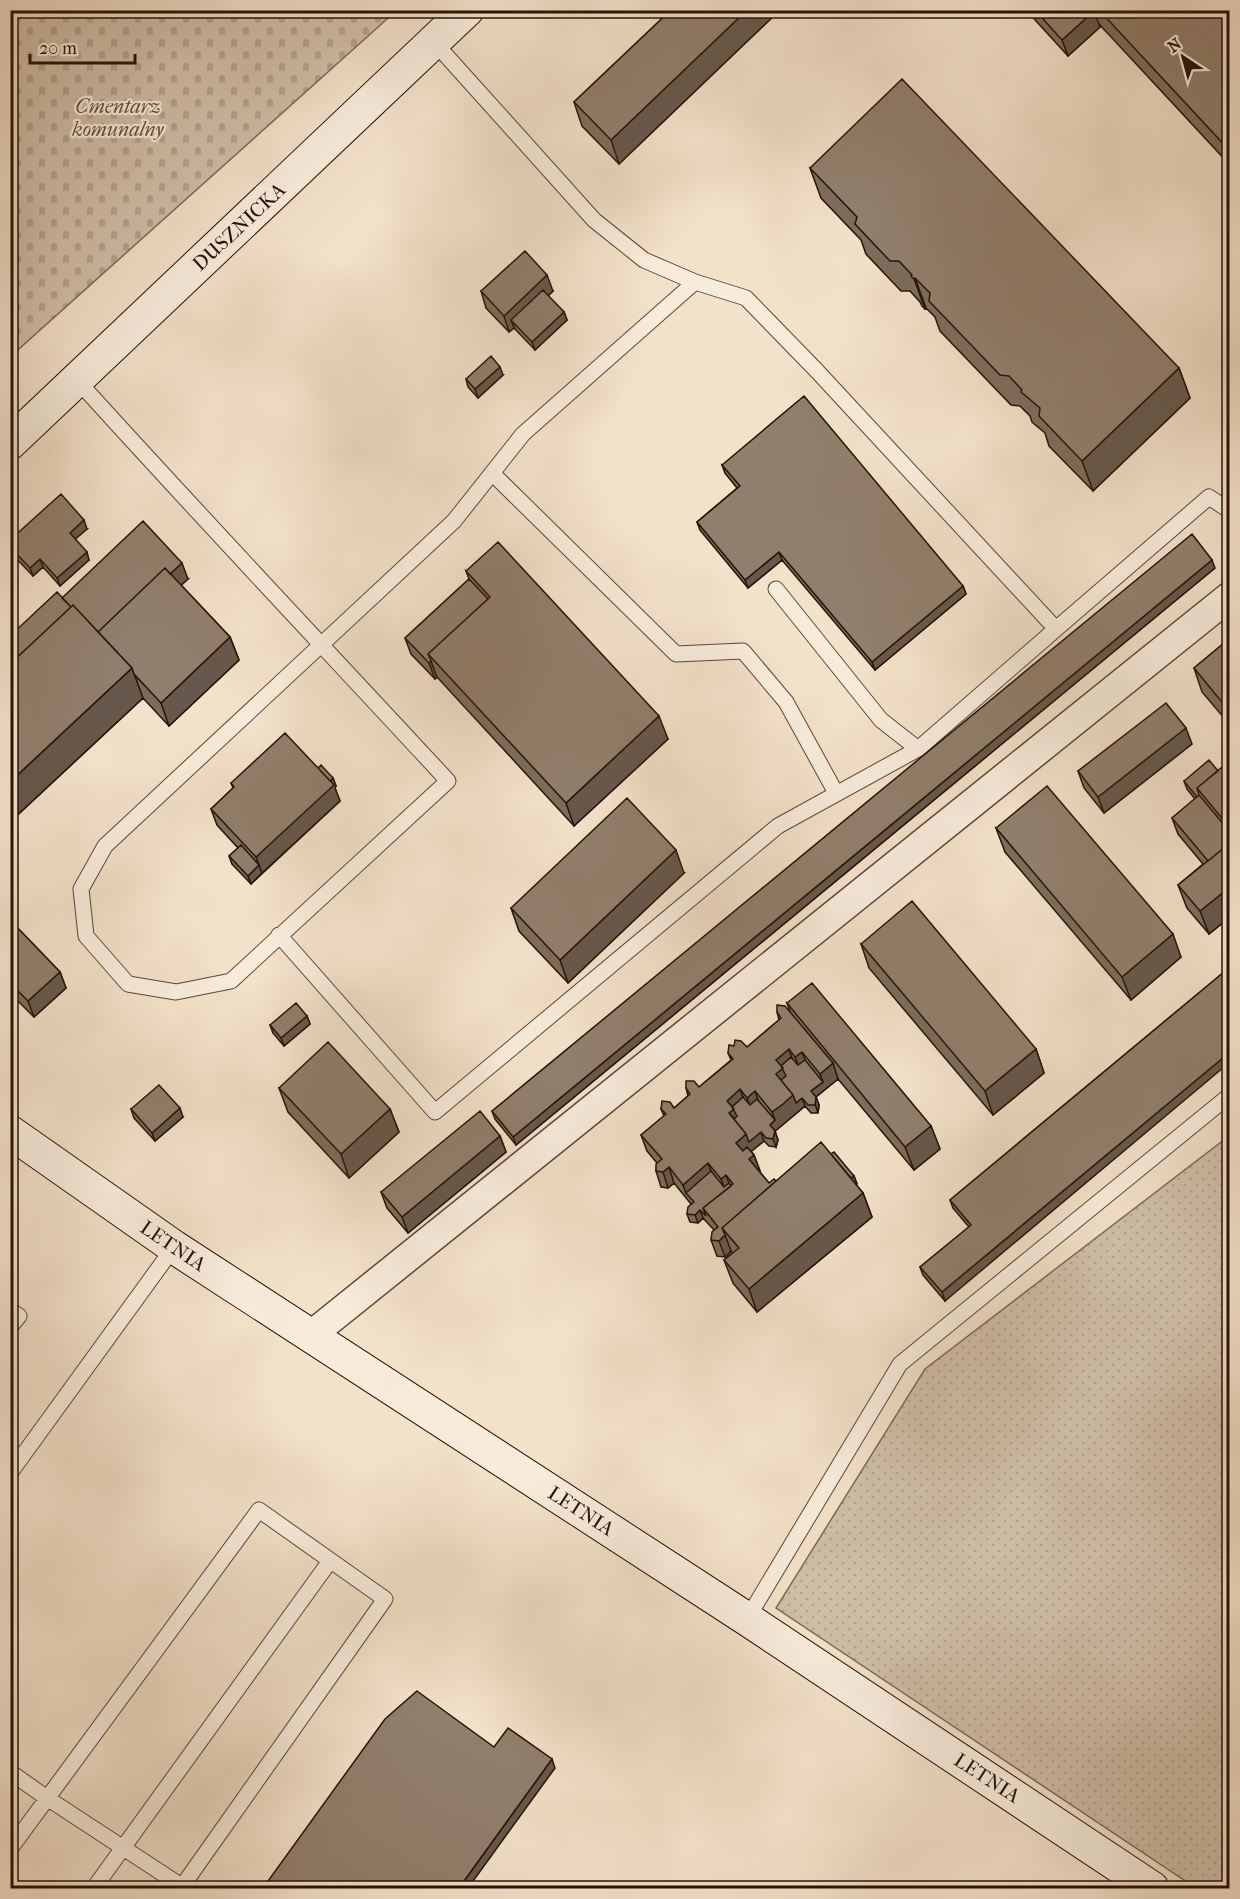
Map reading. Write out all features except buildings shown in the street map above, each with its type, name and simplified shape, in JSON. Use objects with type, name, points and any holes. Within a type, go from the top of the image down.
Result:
[{"type":"street","name":"DUSZNICKA","points":[[10,443],[467,10]]},
{"type":"street","points":[[310,1336],[1230,596]]},
{"type":"street","name":"LETNIA","points":[[10,1132],[174,1247],[747,1619],[1152,1888]]},
{"type":"lane","points":[[434,42],[594,220],[644,260],[695,282],[746,298],[817,371],[1056,629]]},
{"type":"lane","points":[[77,380],[322,645],[448,781],[231,981],[176,992],[128,984],[86,936],[81,889],[105,846],[322,645],[454,521],[523,434],[695,282]]},
{"type":"lane","points":[[492,473],[676,654],[743,651],[786,702],[836,793]]},
{"type":"lane","points":[[279,935],[435,1112],[778,826],[918,749],[1209,496],[1230,511]]},
{"type":"lane","points":[[776,589],[881,720],[918,749]]},
{"type":"lane","points":[[747,1619],[900,1364],[1230,1095]]},
{"type":"lane","points":[[10,1473],[174,1247]]},
{"type":"lane","points":[[10,1310],[19,1316],[10,1327]]},
{"type":"lane","points":[[10,1772],[47,1798],[182,1888],[385,1599],[259,1510],[47,1798],[10,1849]]},
{"type":"lane","points":[[94,1888],[330,1561]]},
{"type":"green space","name":"Cmentarz komunalny","points":[[11,10],[396,10],[396,11],[11,356]]},
{"type":"green space","points":[[1229,1136],[1230,1888],[1196,1888],[776,1608],[925,1369]]}]
